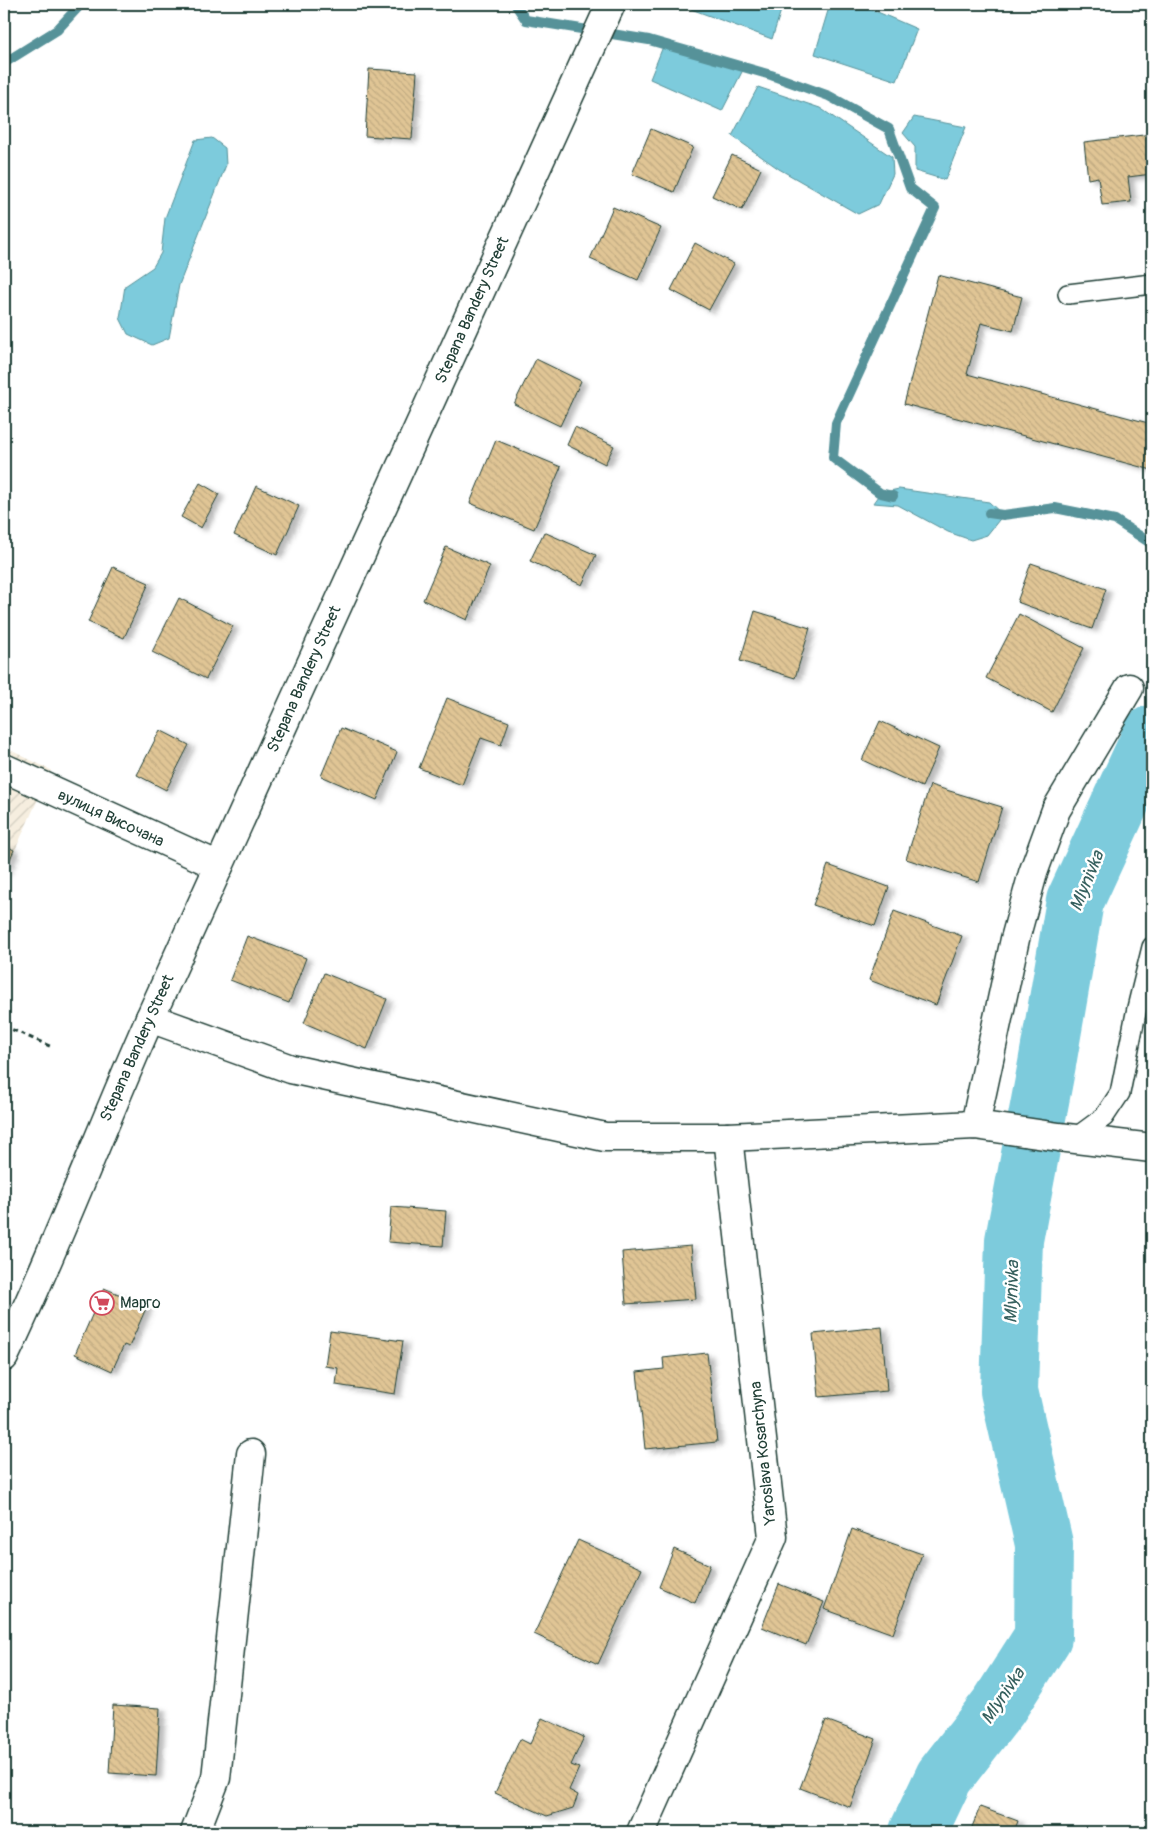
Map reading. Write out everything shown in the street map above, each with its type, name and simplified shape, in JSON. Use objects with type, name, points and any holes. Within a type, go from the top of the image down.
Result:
[{"type":"street","name":"Stepana Bandery Street","points":[[4,1354],[50,1255],[111,1105],[218,866],[578,78],[610,4]]},
{"type":"street","points":[[975,1125],[1015,939],[1033,872],[1056,810],[1129,688]]},
{"type":"street","name":"вулиця Височана","points":[[4,768],[218,866]]},
{"type":"street","points":[[150,1018],[291,1069],[605,1137],[728,1137],[975,1125],[1152,1148]]},
{"type":"street","name":"Yaroslava Kosarchyna","points":[[641,1832],[773,1538],[728,1137]]},
{"type":"street","points":[[195,1832],[216,1778],[250,1454]]},
{"type":"lane","points":[[1068,294],[1152,284]]},
{"type":"lane","points":[[1066,1138],[1104,1117],[1120,1094],[1137,1008],[1152,946]]},
{"type":"path","points":[[4,1026],[52,1047]]},
{"type":"shaded area","points":[[4,747],[51,770],[4,875]]},
{"type":"water","points":[[694,4],[783,4],[772,39],[691,9]]},
{"type":"water","points":[[830,4],[859,4],[917,29],[897,81],[815,54]]},
{"type":"water","points":[[664,44],[744,68],[722,111],[650,79]]},
{"type":"water","points":[[758,87],[820,108],[892,157],[893,174],[879,204],[858,214],[779,169],[732,136]]},
{"type":"water","points":[[914,117],[966,127],[945,180],[915,171],[915,147],[903,133]]},
{"type":"water","points":[[212,138],[225,148],[226,165],[179,285],[169,338],[152,345],[128,334],[120,318],[125,286],[153,267],[161,253],[165,218],[195,140]]},
{"type":"water","points":[[899,489],[989,502],[1003,515],[987,535],[971,540],[948,532],[898,505],[873,503],[880,493]]},
{"type":"building","points":[[369,69],[417,72],[412,139],[365,136]]},
{"type":"building","points":[[651,129],[693,147],[674,192],[632,174]]},
{"type":"building","points":[[1152,134],[1152,174],[1128,177],[1131,202],[1102,205],[1098,177],[1088,179],[1084,142]]},
{"type":"building","points":[[732,155],[761,169],[742,210],[712,196]]},
{"type":"building","points":[[613,207],[661,228],[638,280],[590,259]]},
{"type":"building","points":[[695,243],[734,264],[709,310],[671,290]]},
{"type":"building","points":[[938,275],[1022,297],[1013,331],[981,323],[967,374],[1152,424],[1152,470],[904,404]]},
{"type":"building","points":[[536,359],[581,381],[560,426],[514,404]]},
{"type":"building","points":[[575,427],[614,446],[605,464],[567,445]]},
{"type":"building","points":[[496,440],[561,467],[534,529],[470,503]]},
{"type":"building","points":[[200,483],[219,494],[201,528],[181,517]]},
{"type":"building","points":[[256,486],[299,506],[277,555],[234,535]]},
{"type":"building","points":[[544,532],[596,555],[582,585],[530,561]]},
{"type":"building","points":[[446,547],[490,566],[467,620],[423,600]]},
{"type":"building","points":[[1031,563],[1106,589],[1092,629],[1017,602]]},
{"type":"building","points":[[113,567],[149,583],[124,638],[88,622]]},
{"type":"building","points":[[179,598],[233,626],[206,679],[152,652]]},
{"type":"building","points":[[755,611],[810,628],[795,678],[740,661]]},
{"type":"building","points":[[1019,614],[1084,648],[1052,712],[986,678]]},
{"type":"building","points":[[447,698],[509,722],[501,745],[481,738],[462,785],[419,768]]},
{"type":"building","points":[[880,721],[939,748],[922,787],[862,760]]},
{"type":"building","points":[[341,728],[397,752],[377,800],[321,776]]},
{"type":"building","points":[[160,730],[189,745],[166,790],[137,775]]},
{"type":"building","points":[[930,785],[1002,807],[979,882],[906,859]]},
{"type":"building","points":[[4,845],[14,850],[4,873]]},
{"type":"building","points":[[828,865],[889,887],[875,926],[813,905]]},
{"type":"building","points":[[894,911],[962,936],[936,1005],[869,980]]},
{"type":"building","points":[[247,936],[306,958],[289,1003],[230,980]]},
{"type":"building","points":[[324,973],[387,999],[367,1049],[304,1023]]},
{"type":"building","points":[[391,1207],[446,1211],[443,1246],[388,1242]]},
{"type":"building","points":[[691,1246],[696,1299],[626,1304],[622,1252]]},
{"type":"building","points":[[104,1288],[147,1306],[129,1347],[124,1345],[112,1371],[75,1354]]},
{"type":"building","points":[[882,1327],[887,1391],[819,1397],[813,1334]]},
{"type":"building","points":[[330,1331],[403,1341],[395,1394],[336,1385],[338,1368],[325,1366]]},
{"type":"building","points":[[707,1353],[717,1442],[645,1449],[637,1372],[664,1369],[663,1358]]},
{"type":"building","points":[[852,1529],[922,1554],[893,1634],[824,1609]]},
{"type":"building","points":[[578,1540],[642,1569],[598,1664],[534,1634]]},
{"type":"building","points":[[674,1549],[710,1565],[695,1603],[659,1587]]},
{"type":"building","points":[[779,1584],[824,1602],[806,1645],[762,1627]]},
{"type":"building","points":[[113,1705],[160,1708],[156,1776],[109,1773]]},
{"type":"building","points":[[542,1718],[584,1737],[571,1765],[579,1768],[569,1790],[578,1795],[573,1808],[547,1816],[495,1793],[520,1739],[530,1744]]},
{"type":"building","points":[[826,1720],[876,1739],[850,1807],[800,1788]]},
{"type":"building","points":[[980,1807],[1018,1821],[1014,1832],[970,1832]]},
{"type":"waterway","points":[[4,63],[57,30],[81,4]]},
{"type":"waterway","points":[[515,4],[526,20],[649,40],[771,75],[829,96],[889,129],[910,188],[935,208],[836,423],[833,458],[880,493],[893,496]]},
{"type":"waterway","points":[[989,513],[1003,515],[1055,508],[1115,520],[1152,544]]},
{"type":"waterway","name":"Mlynivka","points":[[918,1832],[944,1777],[999,1706],[1043,1637],[1044,1544],[1009,1391],[1014,1240],[1075,901],[1152,734]]},
{"type":"place","name":"Марго","points":[[102,1303]]}]
